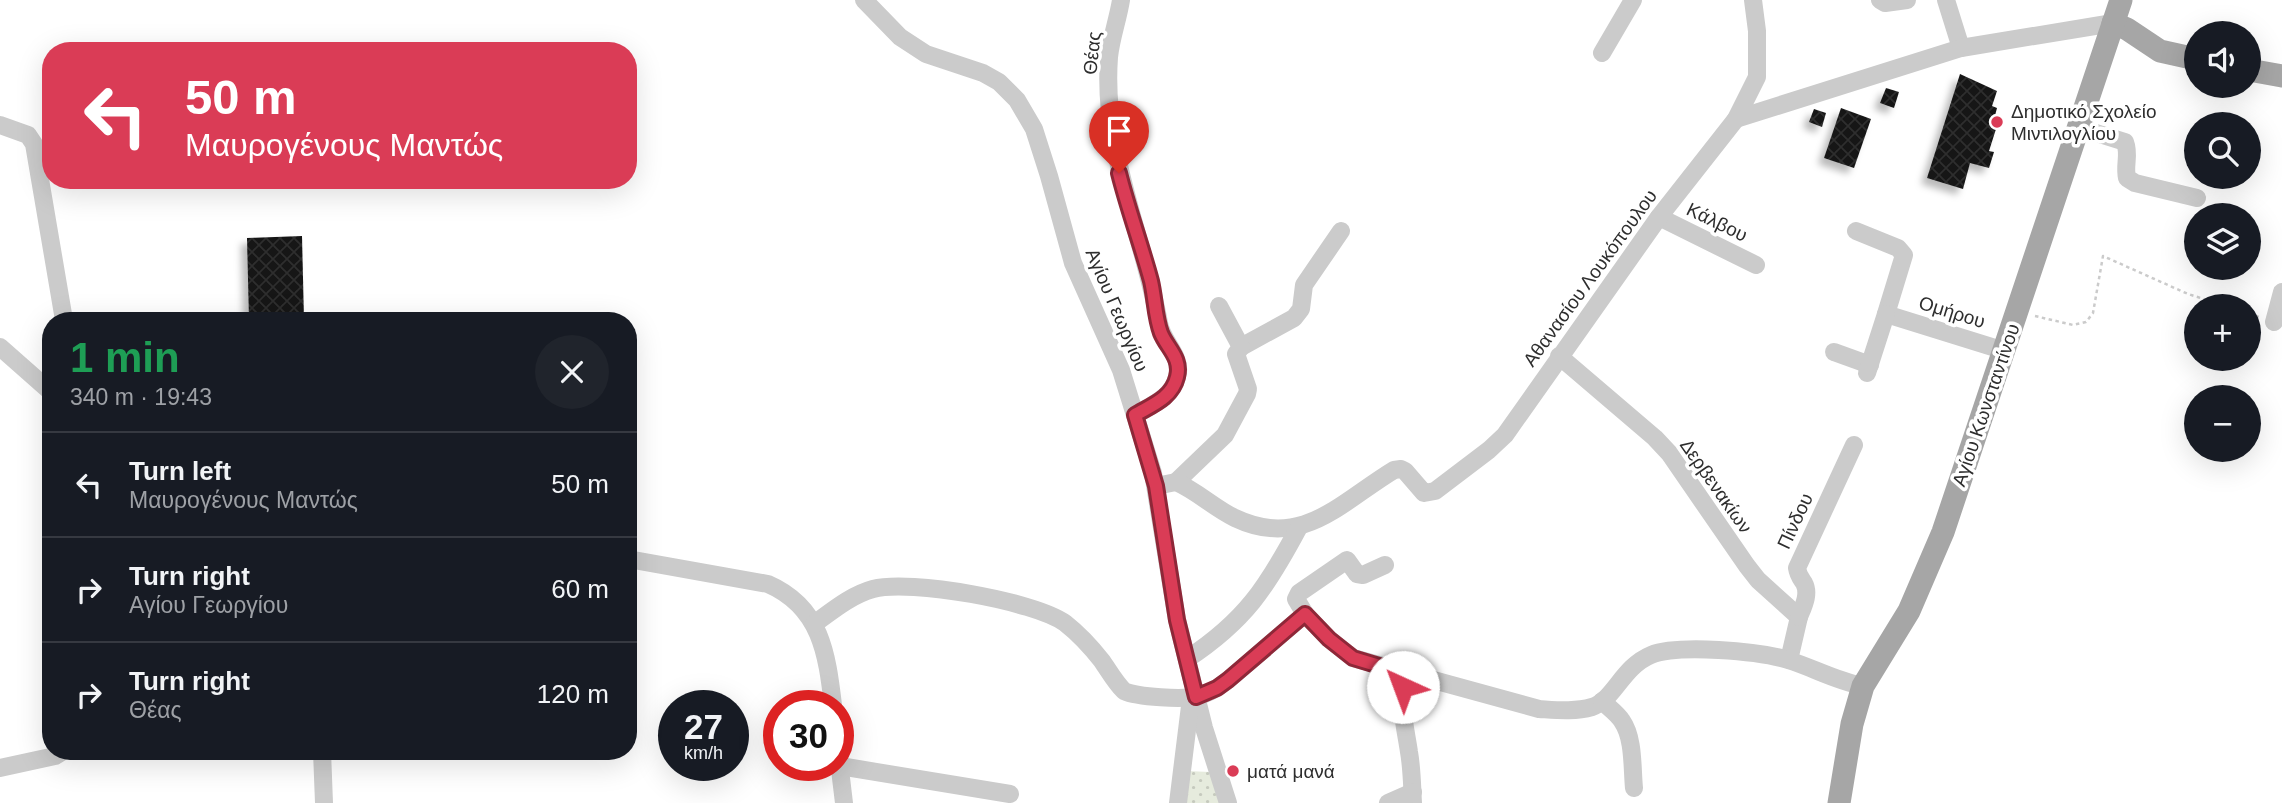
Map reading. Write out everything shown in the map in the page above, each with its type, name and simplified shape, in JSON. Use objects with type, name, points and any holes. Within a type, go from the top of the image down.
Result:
[{"type":"main road","name":"Αγίου Κωνσταντίνου","points":[[1839,803],[1849,737],[1863,686],[1909,611],[1943,532],[2121,0]]},
{"type":"main road","points":[[2113,23],[2160,51],[2184,56]]},
{"type":"main road","points":[[2261,72],[2282,76]]},
{"type":"street","name":"Αγίου Γεωργίου","points":[[864,0],[900,37],[926,54],[983,73],[999,82],[1013,94],[1026,113],[1046,166],[1073,263],[1121,370],[1156,486],[1177,620],[1196,697],[1228,803]]},
{"type":"street","name":"Θέας","points":[[1121,0],[1109,57],[1109,89],[1119,173],[1143,252],[1160,328],[1178,367],[1175,383],[1166,397],[1135,415]]},
{"type":"street","points":[[1602,53],[1633,0]]},
{"type":"street","points":[[1880,0],[1885,3],[1907,0]]},
{"type":"street","points":[[1946,0],[1961,48]]},
{"type":"street","name":"Αθανασίου Λουκόπουλου","points":[[1299,527],[1316,521],[1401,468],[1424,493],[1435,491],[1499,442],[1659,217],[1736,119],[1757,77],[1758,1]]},
{"type":"street","points":[[1736,119],[1961,48],[2113,23]]},
{"type":"street","points":[[0,125],[28,135],[34,144],[63,312]]},
{"type":"street","points":[[2077,127],[2125,142],[2129,151],[2125,168],[2127,178],[2136,183],[2197,198]]},
{"type":"street","name":"Κάλβου","points":[[1659,217],[1756,265]]},
{"type":"street","points":[[1156,486],[1176,482],[1225,435],[1248,389],[1236,354],[1241,347],[1294,318],[1301,309],[1304,285],[1341,231]]},
{"type":"street","name":"Ομήρου","points":[[1834,352],[1868,369],[1904,255],[1898,248],[1856,231]]},
{"type":"street","points":[[2274,322],[2282,292]]},
{"type":"street","points":[[1219,306],[1241,347]]},
{"type":"street","name":"Ομήρου","points":[[1886,314],[2005,351]]},
{"type":"street","points":[[0,347],[42,384]]},
{"type":"street","name":"Δερβενακίων","points":[[1559,356],[1669,453],[1747,566],[1799,617]]},
{"type":"street","name":"Πίνδου","points":[[1799,617],[1806,597],[1806,586],[1798,576],[1797,568],[1854,445]]},
{"type":"street","points":[[1176,482],[1243,522],[1267,528],[1299,527]]},
{"type":"street","points":[[1187,659],[1241,618],[1279,564],[1299,527]]},
{"type":"street","points":[[1385,565],[1363,575],[1357,574],[1347,560],[1299,593],[1296,599],[1305,614],[1329,639],[1353,658],[1539,709],[1566,711],[1593,707],[1610,694],[1629,669],[1653,654],[1704,649],[1788,660],[1863,686]]},
{"type":"street","points":[[637,561],[768,584],[784,591],[814,624],[823,645],[831,690]]},
{"type":"street","points":[[814,624],[845,602],[872,589],[897,585],[1011,602],[1045,612],[1063,622],[1083,638],[1124,691],[1163,698],[1196,697],[1217,688],[1305,614]]},
{"type":"street","points":[[1788,660],[1799,617]]},
{"type":"street","points":[[1388,803],[1413,798],[1401,705],[1406,674]]},
{"type":"street","points":[[1178,803],[1191,706],[1196,697]]},
{"type":"street","points":[[1602,701],[1621,718],[1625,726],[1634,788]]},
{"type":"street","points":[[0,768],[42,759]]},
{"type":"street","points":[[322,760],[324,803]]},
{"type":"street","points":[[854,763],[1010,794]]},
{"type":"street","points":[[841,781],[844,803]]},
{"type":"path","points":[[2017,311],[2073,325],[2086,322],[2093,313],[2103,256],[2188,294]]},
{"type":"shaded area","points":[[1187,771],[1210,772],[1221,803],[1182,803]]},
{"type":"building","points":[[1960,74],[1997,91],[1992,106],[1997,108],[1992,127],[1996,129],[1989,151],[1994,152],[1989,168],[1970,163],[1963,189],[1927,178]]},
{"type":"building","points":[[1886,88],[1899,92],[1894,108],[1880,103]]},
{"type":"building","points":[[1841,108],[1871,119],[1854,168],[1824,158]]},
{"type":"building","points":[[1814,109],[1826,113],[1822,127],[1809,122]]},
{"type":"building","points":[[302,236],[304,312],[249,312],[247,238]]},
{"type":"place","name":"Δημοτικό Σχολείο Μιντιλογλίου","points":[[1997,122]]},
{"type":"place","name":"ματά μανά","points":[[1233,771]]},
{"type":"route","points":[[1119,173],[1143,252],[1160,328],[1177,360],[1178,373],[1171,392],[1135,415],[1153,472],[1177,620],[1196,697],[1228,680],[1305,614],[1329,639],[1353,658],[1406,674],[1403,687]]}]
